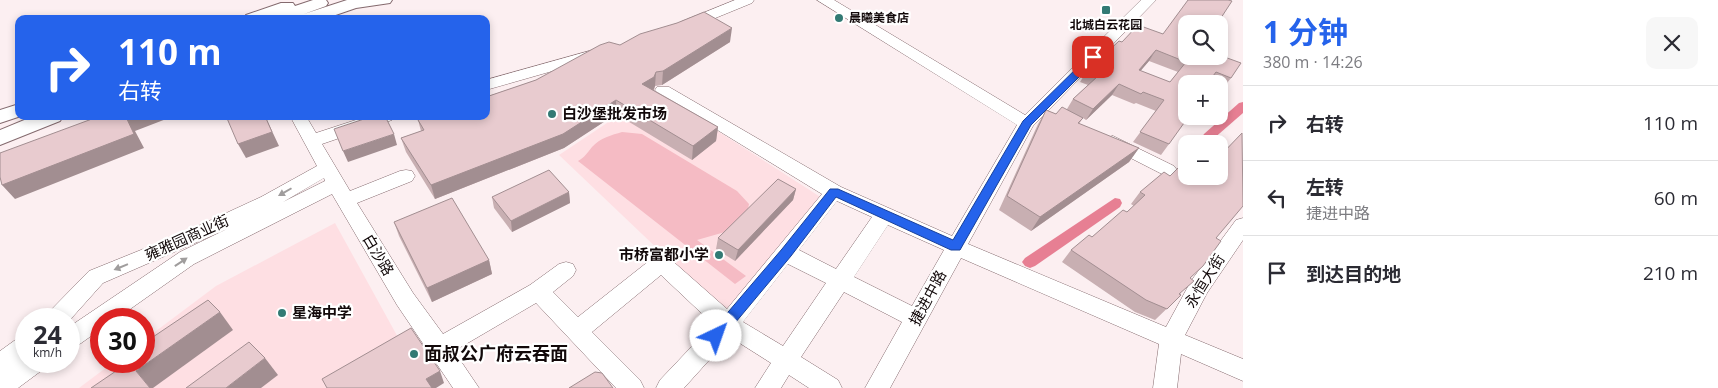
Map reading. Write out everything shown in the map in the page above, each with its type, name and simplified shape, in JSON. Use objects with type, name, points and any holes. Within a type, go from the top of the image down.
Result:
[{"type":"main road","points":[[285,15],[331,0]]},
{"type":"main road","points":[[270,15],[311,6],[384,0]]},
{"type":"main road","points":[[340,15],[384,0]]},
{"type":"main road","points":[[0,108],[15,102]]},
{"type":"main road","points":[[0,117],[15,111]]},
{"type":"main road","points":[[0,129],[22,120]]},
{"type":"main road","points":[[0,138],[43,120]]},
{"type":"street","points":[[670,32],[747,0]]},
{"type":"street","points":[[824,0],[1026,123]]},
{"type":"street","name":"捷进中路","points":[[877,388],[1026,123],[1149,0]]},
{"type":"street","points":[[490,84],[605,51]]},
{"type":"street","points":[[662,90],[834,192],[956,247],[1243,370]]},
{"type":"street","points":[[1043,107],[1059,116]]},
{"type":"street","name":"白沙路","points":[[300,120],[405,299],[467,388]]},
{"type":"street","points":[[312,141],[374,120]]},
{"type":"street","points":[[1101,136],[1168,170]]},
{"type":"street","points":[[336,184],[406,176]]},
{"type":"street","name":"雍雅园商业街","points":[[67,308],[96,277],[190,238],[259,206],[336,184]]},
{"type":"street","name":"雍雅园商业街","points":[[80,331],[187,258],[336,184]]},
{"type":"street","points":[[668,388],[728,324],[834,192]]},
{"type":"street","points":[[767,388],[884,214]]},
{"type":"street","name":"永恒大街","points":[[1171,340],[1199,286],[1243,225]]},
{"type":"street","points":[[786,253],[917,319]]},
{"type":"street","points":[[577,330],[661,263],[728,324],[830,388]]},
{"type":"street","points":[[438,348],[538,291],[566,270]]},
{"type":"street","points":[[538,291],[632,388]]},
{"type":"street","points":[[1165,388],[1171,340]]},
{"type":"street","points":[[0,364],[15,353]]},
{"type":"street","points":[[0,387],[20,373]]},
{"type":"shaded area","name":"市桥富都小学","points":[[655,91],[822,198],[725,313],[559,155]]},
{"type":"shaded area","points":[[622,132],[642,134],[737,191],[749,204],[747,214],[725,232],[697,240],[746,276],[735,284],[578,161],[599,141]]},
{"type":"shaded area","name":"星海中学","points":[[335,223],[400,341],[333,388],[79,388],[99,373],[155,373],[155,332],[216,286]]},
{"type":"building","points":[[1188,0],[1232,1],[1223,15],[1178,15],[1178,59],[1156,50],[1139,70],[1170,82],[1184,65],[1228,65],[1228,58],[1241,63],[1231,78],[1228,75],[1216,72],[1214,75],[1178,75],[1178,125],[1183,125],[1169,144],[1140,132],[1164,100],[1143,92],[1141,94],[1119,84],[1093,109],[1073,99],[1098,76],[1087,71],[1119,41],[1122,42],[1138,25],[1163,34]]},
{"type":"building","name":"白沙堡批发市场","points":[[704,12],[732,28],[663,71],[656,72],[654,77],[642,84],[718,127],[693,146],[616,100],[563,134],[431,185],[401,138],[424,130],[418,120],[490,120],[490,96],[536,80],[600,45],[609,42],[620,45],[640,34],[677,23]]},
{"type":"building","points":[[1062,107],[1083,118],[1078,123],[1139,148],[1040,217],[1007,196],[1046,110],[1056,114]]},
{"type":"building","points":[[89,120],[127,120],[134,134],[2,185],[0,153]]},
{"type":"building","points":[[228,120],[267,120],[272,132],[238,144]]},
{"type":"building","points":[[361,120],[387,120],[394,134],[343,151],[334,129]]},
{"type":"building","points":[[1242,133],[1243,206],[1216,238],[1221,241],[1203,266],[1190,278],[1194,281],[1179,294],[1181,295],[1167,309],[1146,300],[1071,250],[1089,235],[1092,237],[1123,210],[1127,212],[1145,195],[1140,192],[1164,172],[1170,176],[1178,168],[1178,185],[1228,185],[1228,148]]},
{"type":"building","points":[[549,170],[569,192],[511,221],[492,197]]},
{"type":"building","points":[[778,179],[796,189],[738,250],[718,238]]},
{"type":"building","points":[[452,198],[489,260],[427,288],[394,222]]},
{"type":"building","points":[[208,300],[220,312],[155,358],[155,336]]},
{"type":"building","points":[[411,328],[440,371],[426,379],[432,388],[327,388],[322,379]]},
{"type":"building","points":[[249,342],[265,358],[226,388],[186,388]]},
{"type":"building","points":[[595,372],[602,373],[613,388],[569,388]]},
{"type":"building","points":[[113,373],[138,373],[150,388],[91,388]]},
{"type":"waterway","points":[[1210,135],[1243,106]]},
{"type":"waterway","points":[[1030,262],[1115,203]]},
{"type":"place","name":"北城白云花园","points":[[1106,10]]},
{"type":"place","name":"晨曦美食店","points":[[839,18]]},
{"type":"place","name":"白沙堡批发市场","points":[[552,114]]},
{"type":"place","name":"市桥富都小学","points":[[719,255]]},
{"type":"place","name":"星海中学","points":[[282,313]]},
{"type":"place","name":"面叔公广府云吞面","points":[[414,354]]},
{"type":"route","points":[[716,336],[728,324],[834,192],[956,247],[1026,123],[1093,57]]}]
